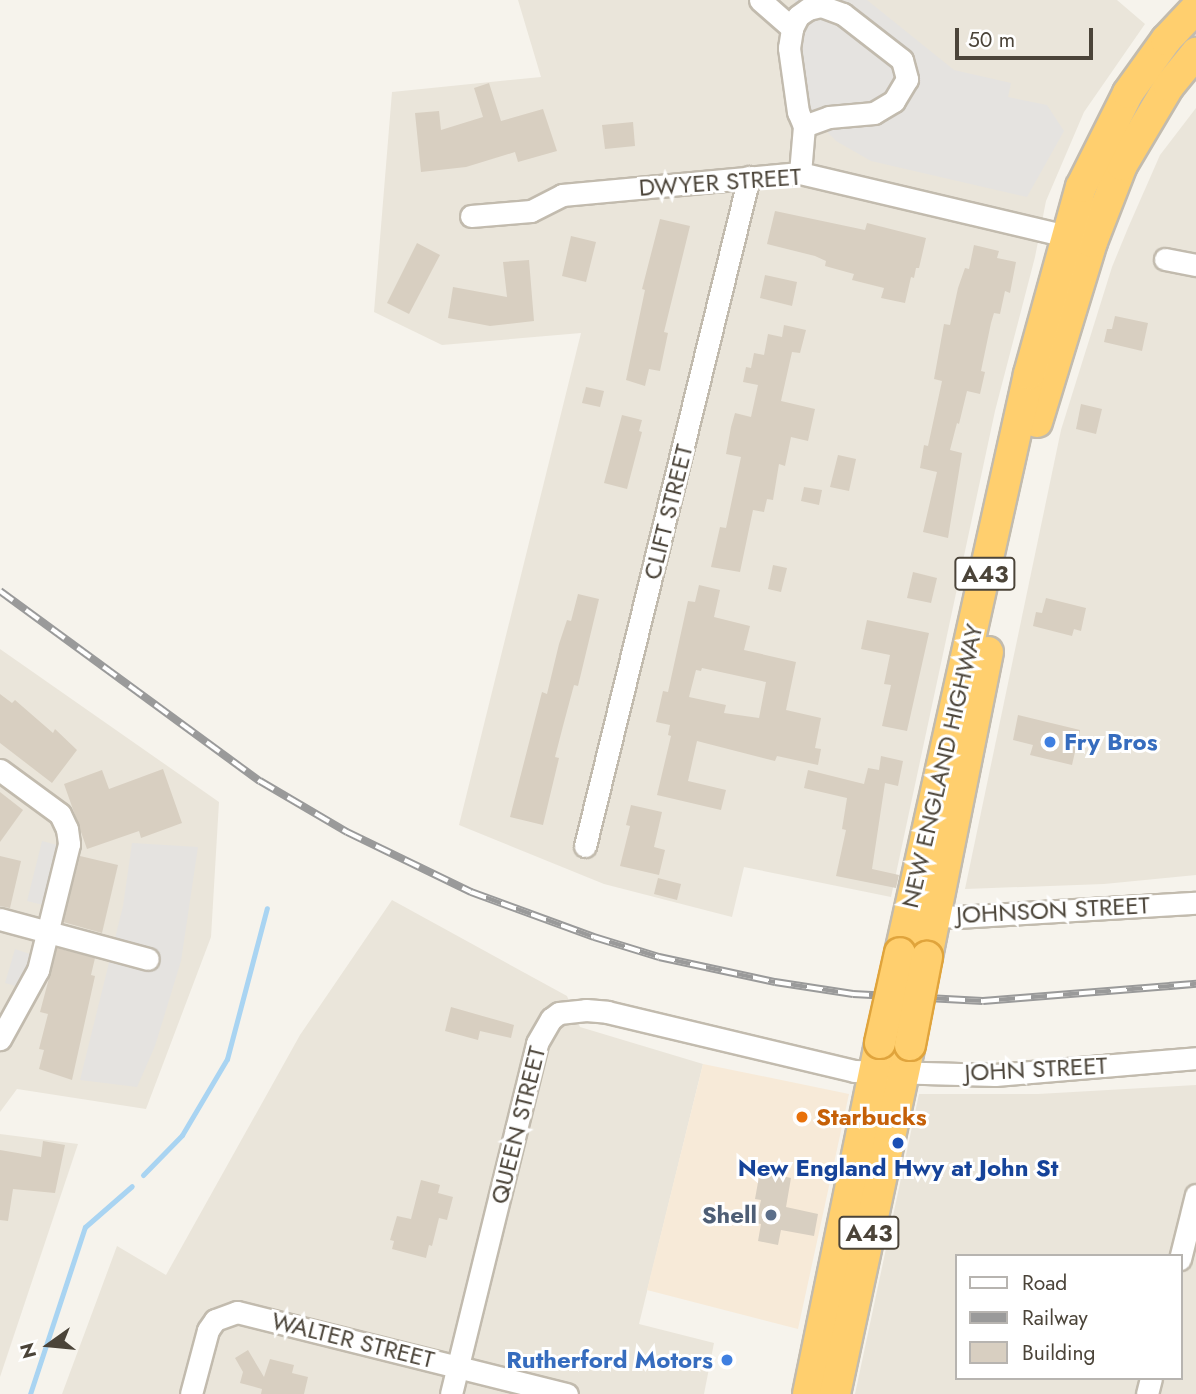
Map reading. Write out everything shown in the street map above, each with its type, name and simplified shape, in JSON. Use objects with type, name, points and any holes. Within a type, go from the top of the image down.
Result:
[{"type":"highway","name":"NEW ENGLAND HIGHWAY","points":[[1079,239],[1081,187],[1128,93],[1166,40],[1196,8]]},
{"type":"highway","name":"NEW ENGLAND HIGHWAY","points":[[807,1394],[892,1057],[923,914],[1026,388],[1079,239],[1169,86],[1196,53]]},
{"type":"highway","name":"NEW ENGLAND HIGHWAY","points":[[835,1394],[892,1057]]},
{"type":"street","points":[[760,0],[788,25]]},
{"type":"street","points":[[785,0],[798,112],[804,126],[800,173]]},
{"type":"street","points":[[788,25],[808,9],[821,6],[843,13],[902,60],[907,79],[894,101],[874,113],[829,117],[804,126]]},
{"type":"street","name":"DWYER STREET","points":[[471,216],[531,211],[562,195],[800,173],[1079,239]]},
{"type":"street","name":"CLIFT STREET","points":[[585,846],[748,177]]},
{"type":"street","points":[[1166,259],[1196,265]]},
{"type":"street","points":[[0,770],[60,814],[68,829],[69,844],[38,970],[28,993],[0,1039]]},
{"type":"street","name":"JOHNSON STREET","points":[[923,914],[957,917],[1196,903]]},
{"type":"street","points":[[0,919],[148,959]]},
{"type":"street","name":"QUEEN STREET","points":[[451,1394],[537,1043],[551,1019],[570,1010],[607,1012],[854,1071],[892,1057]]},
{"type":"street","name":"JOHN STREET","points":[[892,1057],[995,1075],[1196,1058]]},
{"type":"street","points":[[1181,1254],[1196,1195]]},
{"type":"street","name":"WALTER STREET","points":[[191,1394],[208,1330],[215,1320],[237,1312],[567,1394]]},
{"type":"shaded area","points":[[518,0],[1117,0],[1145,24],[1084,112],[1046,201],[1035,257],[995,411],[891,897],[744,867],[732,917],[604,884],[459,825],[581,333],[442,345],[374,312],[392,92],[541,77]]},
{"type":"shaded area","points":[[795,0],[867,0],[954,70],[1011,83],[1008,97],[1047,105],[1064,131],[1027,197],[871,161],[836,141],[803,106]]},
{"type":"shaded area","points":[[1196,108],[1196,875],[1104,884],[965,889],[1061,430],[1112,267],[1128,228],[1160,155]]},
{"type":"shaded area","points":[[0,649],[219,802],[211,937],[146,1109],[17,1089],[0,1112]]},
{"type":"shaded area","points":[[42,841],[57,845],[43,905],[27,901]]},
{"type":"shaded area","points":[[132,843],[198,847],[181,961],[155,1046],[137,1087],[80,1080],[123,906]]},
{"type":"shaded area","points":[[392,900],[567,996],[580,1027],[703,1064],[639,1324],[714,1343],[704,1394],[62,1394],[117,1246],[166,1275],[300,1035]]},
{"type":"shaded area","points":[[15,949],[33,955],[23,988],[5,983]]},
{"type":"shaded area","points":[[703,1064],[849,1094],[798,1329],[647,1290]]},
{"type":"shaded area","points":[[1196,1085],[1196,1394],[855,1394],[919,1094],[1038,1094]]},
{"type":"shaded area","points":[[0,1134],[78,1144],[0,1377]]},
{"type":"building","points":[[489,83],[501,121],[543,109],[557,151],[518,162],[515,152],[466,167],[421,172],[415,113],[439,111],[441,130],[483,117],[474,88]]},
{"type":"building","points":[[633,122],[635,146],[605,149],[602,125]]},
{"type":"building","points":[[775,211],[865,230],[867,223],[926,238],[919,268],[916,268],[914,278],[911,277],[905,303],[881,298],[884,288],[852,280],[854,274],[825,266],[826,261],[815,256],[767,244]]},
{"type":"building","points":[[660,219],[690,226],[664,332],[668,333],[660,371],[649,369],[645,386],[626,380],[645,290],[642,289]]},
{"type":"building","points":[[571,236],[596,242],[586,282],[562,276]]},
{"type":"building","points":[[417,243],[440,255],[409,314],[387,303]]},
{"type":"building","points":[[974,245],[999,251],[997,258],[1016,262],[1010,293],[1005,291],[1000,314],[994,313],[991,323],[981,371],[985,372],[980,394],[967,391],[950,450],[962,453],[948,538],[923,532],[937,472],[920,468],[924,445],[928,446],[942,381],[934,379],[944,324],[950,325],[958,288],[965,268],[969,269]]},
{"type":"building","points":[[529,260],[534,321],[490,326],[448,318],[453,287],[507,297],[503,262]]},
{"type":"building","points":[[765,275],[797,282],[792,306],[760,298]]},
{"type":"building","points":[[1115,316],[1148,323],[1142,351],[1104,342],[1107,329],[1112,329]]},
{"type":"building","points":[[784,325],[806,330],[800,353],[792,352],[781,401],[815,409],[808,441],[791,437],[785,466],[779,464],[773,500],[767,499],[764,512],[753,510],[740,572],[711,567],[720,527],[726,528],[741,457],[726,454],[731,427],[735,413],[751,417],[758,385],[743,382],[746,367],[751,368],[754,353],[764,355],[768,334],[782,337]]},
{"type":"building","points":[[586,387],[604,391],[600,407],[582,403]]},
{"type":"building","points":[[1081,404],[1102,409],[1096,434],[1076,429]]},
{"type":"building","points":[[622,415],[642,420],[639,431],[642,432],[627,489],[604,483]]},
{"type":"building","points":[[838,455],[856,459],[849,491],[830,487]]},
{"type":"building","points":[[804,487],[822,490],[819,505],[801,501]]},
{"type":"building","points":[[773,565],[787,568],[781,592],[768,589]]},
{"type":"building","points":[[913,572],[937,578],[931,603],[907,598]]},
{"type":"building","points":[[699,585],[720,590],[714,617],[750,626],[744,650],[796,662],[786,710],[821,718],[815,748],[821,749],[818,765],[777,756],[775,761],[697,741],[688,781],[726,790],[721,810],[657,795],[671,736],[668,735],[670,725],[656,722],[663,691],[668,692],[688,601],[695,602]],"holes":[[[702,668],[766,682],[759,718],[724,713],[726,705],[689,697],[696,670],[701,671]]]},
{"type":"building","points":[[578,594],[599,599],[578,686],[574,685],[555,757],[559,758],[543,825],[510,817],[542,692],[547,694],[559,644],[567,620],[571,621]]},
{"type":"building","points":[[1046,598],[1086,608],[1081,631],[1074,629],[1072,636],[1033,626],[1036,612],[1042,613]]},
{"type":"building","points":[[867,620],[929,633],[907,731],[882,726],[891,685],[884,684],[890,655],[861,649]]},
{"type":"building","points":[[0,694],[12,703],[15,700],[53,733],[55,729],[77,750],[52,783],[0,743]]},
{"type":"building","name":"Fry Bros","points":[[1018,715],[1080,730],[1072,765],[1030,755],[1033,745],[1013,740]]},
{"type":"building","points":[[881,756],[903,761],[898,786],[885,783],[872,869],[899,875],[896,888],[836,876],[846,830],[842,829],[847,798],[804,788],[808,770],[864,784],[868,768],[879,770]]},
{"type":"building","points":[[163,769],[182,823],[141,838],[139,831],[87,849],[64,784],[102,770],[109,789]]},
{"type":"building","points":[[0,792],[23,810],[0,842]]},
{"type":"building","points":[[631,805],[662,812],[654,847],[665,850],[659,875],[620,866],[630,826],[626,825]]},
{"type":"building","points":[[0,856],[21,861],[10,908],[0,906]]},
{"type":"building","points":[[80,856],[118,865],[102,933],[63,922]]},
{"type":"building","points":[[658,878],[681,884],[677,900],[654,894]]},
{"type":"building","points":[[57,948],[95,958],[91,975],[95,976],[72,1080],[39,1069],[44,1050],[39,1049],[48,1014],[40,1012]]},
{"type":"building","points":[[451,1007],[514,1025],[511,1038],[480,1031],[478,1040],[445,1031]]},
{"type":"building","points":[[43,1141],[65,1145],[55,1193],[13,1189],[8,1221],[0,1220],[0,1150],[41,1157]]},
{"type":"building","name":"Shell","points":[[760,1171],[791,1178],[786,1207],[818,1214],[814,1236],[781,1230],[778,1245],[758,1241],[761,1224],[756,1223],[761,1200],[755,1199]]},
{"type":"building","points":[[421,1180],[440,1185],[438,1193],[453,1197],[447,1220],[439,1218],[426,1258],[392,1249],[394,1241],[390,1240],[397,1216],[411,1219]]},
{"type":"building","points":[[248,1350],[264,1377],[270,1359],[294,1365],[292,1373],[308,1377],[304,1394],[261,1394],[262,1389],[240,1383],[243,1372],[235,1358]]},
{"type":"waterway","points":[[143,1175],[182,1135],[227,1059],[267,908]]},
{"type":"waterway","points":[[30,1394],[85,1227],[132,1186]]},
{"type":"railway","points":[[0,591],[260,781],[347,832],[471,892],[594,937],[659,957],[775,982],[853,994],[983,1001],[1196,984]]},
{"type":"place","name":"Fry Bros","points":[[1050,742]]},
{"type":"place","name":"Starbucks","points":[[802,1117]]},
{"type":"place","name":"New England Hwy at John St","points":[[898,1143]]},
{"type":"place","name":"Shell","points":[[771,1215]]},
{"type":"place","name":"Rutherford Motors","points":[[727,1360]]}]
